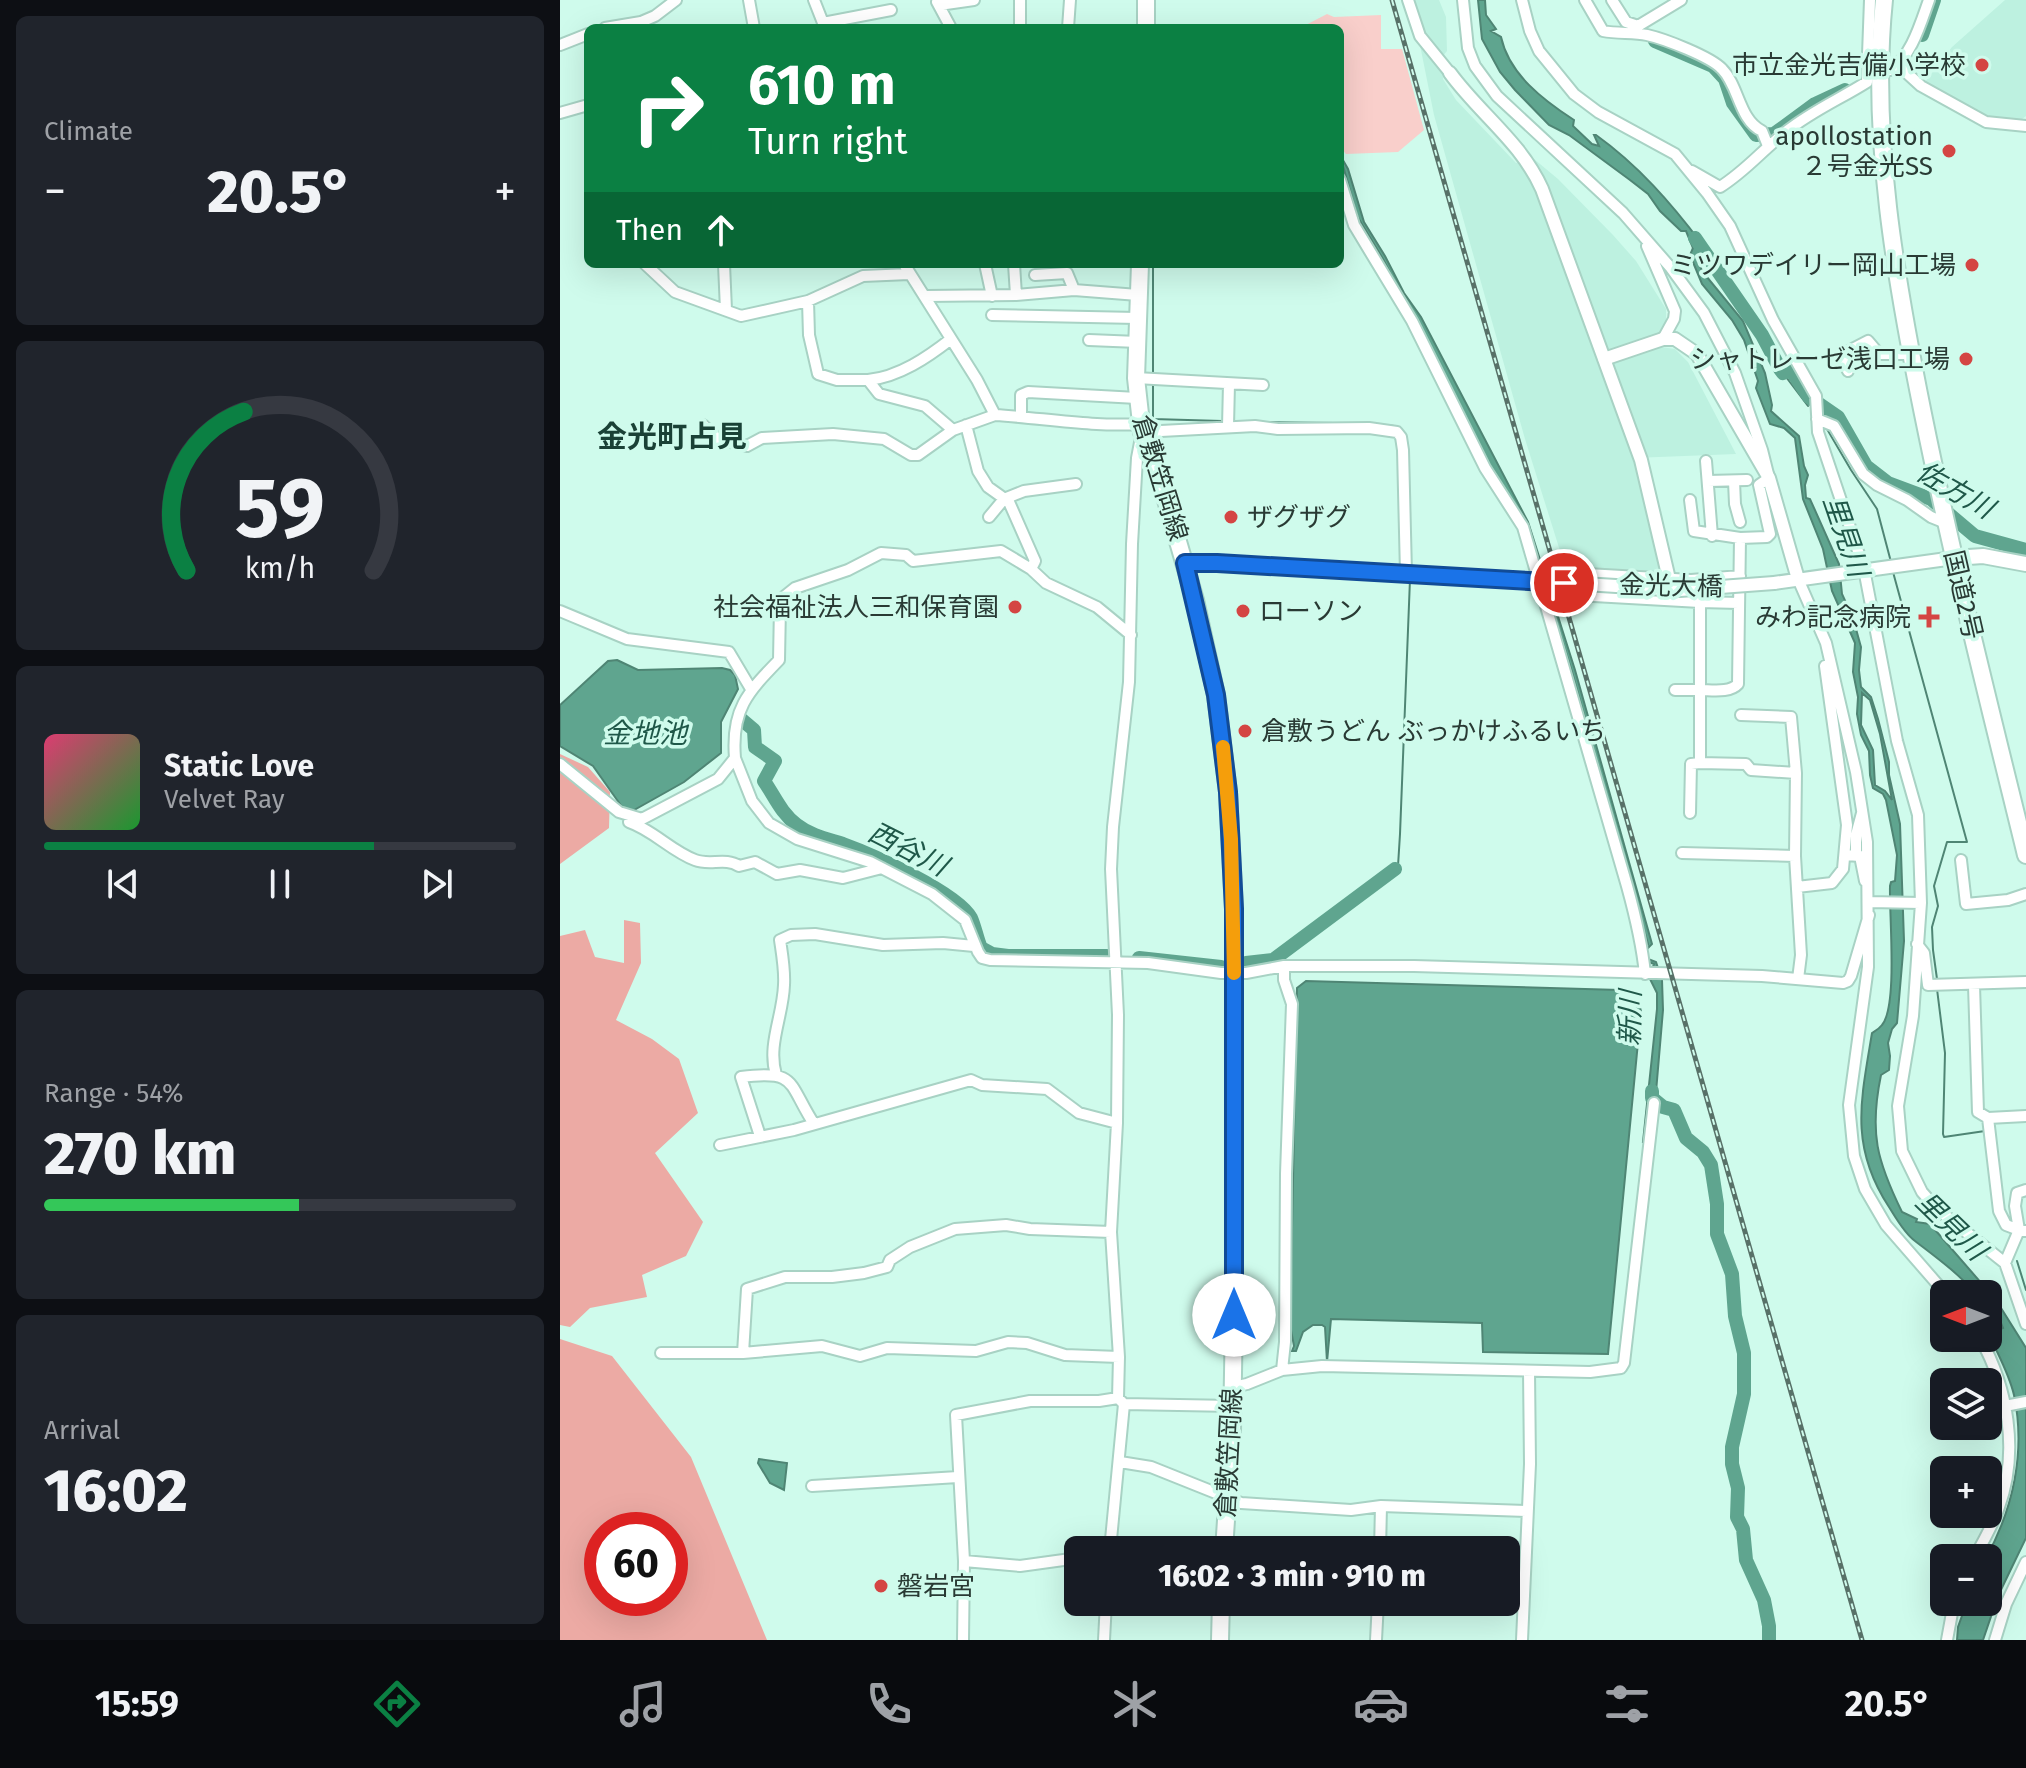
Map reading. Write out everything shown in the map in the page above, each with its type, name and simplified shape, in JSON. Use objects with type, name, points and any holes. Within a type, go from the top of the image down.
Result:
[{"type":"main road","points":[[1146,0],[1146,24]]},
{"type":"main road","name":"国道2号","points":[[1884,0],[1881,63],[1883,132],[1892,234],[1911,354],[1944,515],[2026,855]]},
{"type":"main road","name":"倉敷笠岡線","points":[[1140,268],[1138,342],[1148,379],[1137,398],[1141,428],[1185,563],[1211,671],[1223,746],[1231,839],[1234,973],[1233,1406],[1225,1536]]},
{"type":"main road","points":[[1954,558],[1983,556],[2026,564]]},
{"type":"main road","points":[[1220,1640],[1221,1616]]},
{"type":"street","points":[[629,24],[655,16],[676,0]]},
{"type":"street","points":[[749,0],[753,24]]},
{"type":"street","points":[[814,0],[823,24]]},
{"type":"street","points":[[949,24],[938,3],[974,0]]},
{"type":"street","points":[[1020,0],[1020,24]]},
{"type":"street","points":[[1068,24],[1070,0]]},
{"type":"street","points":[[1408,0],[1420,36],[1467,95],[1529,162],[1542,189],[1641,460],[1674,601]]},
{"type":"street","points":[[1463,0],[1468,48],[1475,66],[1497,96],[1623,213],[1685,286],[1716,335],[1735,373],[1826,643],[1863,811],[1870,900],[1866,988],[1849,1105],[1854,1156],[1865,1189],[1886,1225],[1934,1280]]},
{"type":"street","points":[[1522,0],[1539,51],[1574,94],[1598,112],[1675,154],[1690,171],[1726,220],[1773,320],[1816,396],[1818,432],[1858,570],[1897,741],[1918,815],[1913,1016],[1898,1106],[1902,1151],[1922,1192],[1937,1209],[2005,1263],[2025,1318]]},
{"type":"street","points":[[1585,0],[1603,31],[1649,35],[1717,64],[1727,75],[1738,103],[1765,140]]},
{"type":"street","points":[[1612,0],[1626,22],[1638,26],[1681,0]]},
{"type":"street","points":[[1720,187],[1745,172],[1765,140],[1867,82],[1870,0]]},
{"type":"street","points":[[1929,0],[1916,33],[1894,68],[1986,122],[2026,126]]},
{"type":"street","points":[[832,24],[891,10]]},
{"type":"street","points":[[560,45],[584,36]]},
{"type":"street","points":[[560,113],[584,106]]},
{"type":"street","points":[[1690,171],[1720,187]]},
{"type":"street","points":[[1720,187],[1726,220]]},
{"type":"street","points":[[1344,193],[1354,225],[1412,321],[1485,468],[1523,527],[1627,886],[1640,936],[1645,974]]},
{"type":"street","points":[[1645,240],[1675,311],[1663,339]]},
{"type":"street","points":[[649,268],[675,292],[741,316],[808,301],[863,276],[907,269],[995,415]]},
{"type":"street","points":[[724,268],[726,310]]},
{"type":"street","points":[[986,268],[992,296]]},
{"type":"street","points":[[1014,268],[1016,295]]},
{"type":"street","points":[[1035,275],[1067,273],[1074,290]]},
{"type":"street","points":[[925,296],[992,296],[1074,290],[1138,295]]},
{"type":"street","points":[[808,301],[809,335],[818,374],[837,380],[868,380],[910,365],[929,356],[951,339]]},
{"type":"street","points":[[992,315],[1137,318]]},
{"type":"street","points":[[1604,359],[1663,339],[1675,339],[1697,354],[1769,478]]},
{"type":"street","points":[[1089,340],[1138,342]]},
{"type":"street","points":[[1848,371],[1841,355],[1868,341],[1879,354],[1911,354]]},
{"type":"street","points":[[1148,379],[1263,385]]},
{"type":"street","points":[[868,380],[879,394],[925,406],[953,430]]},
{"type":"street","points":[[1228,422],[1229,384]]},
{"type":"street","points":[[1021,415],[1021,395],[1028,392],[1137,398]]},
{"type":"street","points":[[1817,414],[1834,426],[1863,474],[1931,517],[1944,515]]},
{"type":"street","points":[[703,425],[718,439],[747,446],[762,438],[833,434],[884,439],[911,455],[918,455],[953,430],[995,415],[1141,428],[1228,422],[1278,429],[1388,429],[1401,437],[1403,450],[1409,573]]},
{"type":"street","points":[[966,425],[978,471],[988,487],[1009,502],[1035,561],[1031,569]]},
{"type":"street","points":[[1112,1536],[1120,1462],[1121,1401],[1111,1232],[1117,1123],[1118,1015],[1111,869],[1127,703],[1130,587],[1141,428]]},
{"type":"street","points":[[1706,461],[1712,536]]},
{"type":"street","points":[[1690,500],[1694,531],[1712,536],[1767,537],[1770,534],[1759,485],[1769,478]]},
{"type":"street","points":[[1708,481],[1747,480]]},
{"type":"street","points":[[1734,481],[1740,522]]},
{"type":"street","points":[[989,517],[1004,499],[1024,491],[1076,484]]},
{"type":"street","points":[[1675,690],[1735,688],[1738,684],[1740,538]]},
{"type":"street","points":[[1131,635],[1097,607],[1046,583],[1031,569],[1001,551],[913,561],[906,555],[881,553],[848,570],[795,588],[785,596],[780,606],[779,660],[751,689],[736,720],[733,734],[735,758],[752,801],[769,823],[797,839],[854,856],[920,886],[952,907],[965,920],[974,946],[982,958],[990,960],[1148,963],[1184,970],[1234,973],[1284,966],[1414,966],[1848,981],[1869,915]]},
{"type":"street","name":"金光大橋","points":[[1185,563],[1680,590],[1774,583],[1954,558]]},
{"type":"street","points":[[1739,603],[1576,595],[1570,573],[1706,580],[1740,576]]},
{"type":"street","points":[[1700,602],[1700,763]]},
{"type":"street","points":[[560,611],[627,639],[729,652],[751,689]]},
{"type":"street","points":[[1826,643],[1822,650],[1851,854]]},
{"type":"street","points":[[1741,715],[1791,717],[1796,773],[1795,856],[1801,955],[1798,979]]},
{"type":"street","points":[[619,812],[642,819],[718,779],[735,758]]},
{"type":"street","points":[[560,764],[619,812],[625,821],[643,827],[659,841],[698,862],[730,860],[739,866],[755,862],[777,874],[800,870],[843,878],[882,868]]},
{"type":"street","points":[[1690,813],[1691,764],[1746,764],[1751,770],[1796,773]]},
{"type":"street","points":[[1797,887],[1832,883],[1851,854],[1863,811]]},
{"type":"street","points":[[1682,853],[1795,856]]},
{"type":"street","points":[[1851,854],[1860,856],[1870,900]]},
{"type":"street","points":[[1961,860],[1966,904],[2000,901],[2026,894]]},
{"type":"street","points":[[1870,900],[1918,903]]},
{"type":"street","points":[[776,1075],[772,1047],[780,1021],[785,983],[780,940],[791,935],[815,934],[883,945],[943,943],[974,946]]},
{"type":"street","points":[[1917,944],[1924,953],[1928,985],[2026,982]]},
{"type":"street","points":[[1282,1370],[1292,1004],[1284,980],[1284,966]]},
{"type":"street","points":[[1974,985],[1976,1108],[1988,1118],[2026,1116]]},
{"type":"street","points":[[760,1136],[741,1077],[776,1075],[789,1079],[814,1124]]},
{"type":"street","points":[[720,1145],[814,1124],[971,1080],[982,1085],[1047,1089],[1079,1113],[1117,1123]]},
{"type":"street","points":[[1233,1387],[1282,1370],[1322,1366],[1590,1372],[1621,1368],[1654,1103]]},
{"type":"street","points":[[1988,1118],[1999,1211],[2006,1225],[2022,1230]]},
{"type":"street","points":[[2005,1263],[2022,1230],[2015,1198],[2017,1193],[2026,1190]]},
{"type":"street","points":[[743,1353],[747,1289],[785,1277],[832,1277],[887,1267],[890,1260],[910,1247],[955,1229],[1006,1225],[1111,1232]]},
{"type":"street","points":[[661,1353],[743,1353],[822,1346],[860,1356],[887,1348],[976,1351],[1008,1342],[1027,1343],[1065,1355],[1119,1357]]},
{"type":"street","points":[[1981,1544],[2004,1489],[2009,1455],[2006,1405],[1987,1352]]},
{"type":"street","points":[[1522,1640],[1530,1464],[1529,1371]]},
{"type":"street","points":[[963,1640],[964,1561],[956,1415],[1030,1401],[1233,1406]]},
{"type":"street","points":[[2006,1405],[2026,1402]]},
{"type":"street","points":[[1120,1462],[1151,1467],[1241,1503],[1351,1510],[1381,1506],[1527,1511]]},
{"type":"street","points":[[812,1486],[958,1477]]},
{"type":"street","points":[[1380,1536],[1381,1506]]},
{"type":"street","points":[[964,1561],[1020,1566],[1064,1560]]},
{"type":"street","points":[[1995,1640],[2006,1604],[2026,1562]]},
{"type":"street","points":[[1104,1640],[1105,1616]]},
{"type":"street","points":[[1376,1640],[1377,1616]]},
{"type":"street","points":[[1947,1640],[1951,1616]]},
{"type":"shaded area","points":[[1411,0],[1439,0],[1446,17],[1447,51],[1442,57],[1443,79],[1456,100],[1516,163],[1534,159],[1558,179],[1636,261],[1666,309],[1666,322],[1657,336],[1661,347],[1675,349],[1688,362],[1736,454],[1633,458],[1644,495],[1660,576],[1566,570],[1525,439],[1434,115]]},
{"type":"shaded area","name":"市立金光吉備小学校","points":[[2005,0],[2026,0],[2026,116],[2018,122],[1988,119],[1924,83],[1952,47]]},
{"type":"shaded area","points":[[1327,14],[1334,17],[1381,15],[1381,49],[1402,49],[1424,130],[1398,152],[1346,154],[1344,24],[1308,24]]},
{"type":"shaded area","points":[[560,754],[588,767],[610,792],[609,828],[560,864]]},
{"type":"shaded area","points":[[624,920],[640,923],[641,963],[616,1020],[652,1039],[679,1059],[698,1113],[655,1153],[703,1222],[686,1256],[642,1275],[647,1297],[590,1308],[570,1327],[560,1325],[560,936],[585,930],[595,957],[624,963]]},
{"type":"shaded area","points":[[560,1339],[612,1356],[691,1457],[767,1640],[560,1640]]},
{"type":"water","points":[[1478,0],[1485,0],[1486,15],[1496,29],[1491,31],[1501,37],[1511,63],[1529,85],[1574,120],[1573,126],[1592,144],[1599,146],[1596,135],[1626,159],[1653,185],[1702,244],[1697,257],[1702,271],[1743,321],[1765,373],[1771,411],[1799,436],[1808,475],[1806,498],[1810,499],[1839,564],[1842,594],[1861,647],[1861,687],[1871,697],[1878,719],[1900,824],[1904,941],[1897,1023],[1888,1043],[1889,1070],[1881,1075],[1877,1095],[1876,1130],[1881,1162],[1902,1212],[1917,1219],[1916,1222],[1930,1224],[1979,1280],[1963,1280],[1904,1230],[1876,1185],[1863,1143],[1862,1101],[1872,1033],[1882,1025],[1890,999],[1890,886],[1895,881],[1897,855],[1886,800],[1873,788],[1869,751],[1861,735],[1853,672],[1855,643],[1832,591],[1823,549],[1803,499],[1795,438],[1784,428],[1770,424],[1756,388],[1758,381],[1744,340],[1702,284],[1690,255],[1693,248],[1686,231],[1681,231],[1648,194],[1630,180],[1569,135],[1549,125],[1500,72],[1482,39]],"holes":[[[1862,693],[1870,700],[1880,734],[1892,800],[1875,785],[1873,750],[1861,725]]]},
{"type":"water","points":[[1344,162],[1364,222],[1421,317],[1528,522],[1575,670],[1652,944],[1645,951],[1648,959],[1656,962],[1662,980],[1663,1010],[1656,1092],[1650,1102],[1646,1142],[1643,1142],[1657,1009],[1657,993],[1649,977],[1654,964],[1646,961],[1644,950],[1648,944],[1572,672],[1530,536],[1518,509],[1498,482],[1383,259],[1357,216]]},
{"type":"water","name":"金地池","points":[[617,660],[638,670],[722,668],[735,675],[738,689],[721,722],[721,753],[684,782],[627,814],[593,766],[560,746],[560,705],[608,661]]},
{"type":"water","points":[[1306,981],[1620,990],[1636,994],[1641,1011],[1608,1354],[1483,1352],[1482,1323],[1331,1319],[1327,1362],[1325,1327],[1322,1325],[1313,1325],[1303,1332],[1296,1351],[1292,1351],[1297,988]]},
{"type":"water","points":[[2002,1310],[2026,1348],[2026,1538],[2002,1588],[2002,1544],[1993,1544],[2002,1528],[2018,1459],[2014,1395],[1997,1352],[2002,1352]]},
{"type":"water","points":[[759,1459],[787,1463],[784,1490],[770,1483],[758,1463]]},
{"type":"water","points":[[1962,1616],[1991,1616],[1983,1640],[1957,1640]]},
{"type":"waterway","points":[[1922,35],[1934,0]]},
{"type":"waterway","points":[[1655,41],[1713,66],[1725,79],[1733,103],[1756,135],[1774,134],[1815,104],[1845,90]]},
{"type":"waterway","name":"佐方川","points":[[1695,238],[1762,335],[1780,369],[1783,373],[1793,373],[1809,397],[1838,417],[1866,466],[1888,483],[1931,499],[1975,536],[2026,550]]},
{"type":"waterway","points":[[1153,268],[1153,375]]},
{"type":"waterway","points":[[1783,373],[1808,406]]},
{"type":"waterway","points":[[1153,382],[1153,419],[1222,421]]},
{"type":"waterway","points":[[1232,421],[1250,421]]},
{"type":"waterway","points":[[1260,422],[1334,423]]},
{"type":"waterway","points":[[1380,425],[1394,426]]},
{"type":"waterway","points":[[1827,429],[1877,509],[1891,562]]},
{"type":"waterway","points":[[1893,572],[1967,842],[1947,842],[1934,886],[1938,906],[1932,927],[1937,979]]},
{"type":"waterway","points":[[1395,869],[1398,866],[1400,834],[1410,579]]},
{"type":"waterway","name":"西谷川","points":[[741,719],[754,730],[755,747],[775,761],[764,781],[791,820],[813,835],[892,865],[949,897],[971,918],[981,948],[992,954],[1008,956],[1107,956]]},
{"type":"waterway","name":"西谷川","points":[[1246,963],[1273,960],[1395,869]]},
{"type":"waterway","name":"西谷川","points":[[1139,958],[1221,967]]},
{"type":"waterway","points":[[1937,989],[1945,1053],[1944,1137],[1985,1131]]},
{"type":"waterway","name":"新川","points":[[1652,1091],[1652,1098],[1663,1107],[1674,1110],[1686,1138],[1703,1152],[1711,1165],[1717,1204],[1717,1234],[1732,1274],[1735,1316],[1744,1353],[1744,1394],[1732,1447],[1732,1464],[1738,1488],[1737,1517],[1743,1529],[1746,1560],[1764,1600],[1769,1640]]},
{"type":"waterway","points":[[2017,1261],[2026,1290]]},
{"type":"railway","points":[[1392,0],[1862,1640]]},
{"type":"slow traffic","points":[[1223,747],[1231,839],[1234,973]]},
{"type":"place","name":"市立金光吉備小学校","points":[[1982,65]]},
{"type":"place","name":"apollostation ２号金光SS","points":[[1949,151]]},
{"type":"place","name":"ミツワデイリー岡山工場","points":[[1972,265]]},
{"type":"place","name":"シャトレーゼ浅口工場","points":[[1966,359]]},
{"type":"place","name":"ザグザグ","points":[[1231,517]]},
{"type":"place","name":"社会福祉法人三和保育園","points":[[1015,607]]},
{"type":"place","name":"ローソン","points":[[1243,611]]},
{"type":"place","name":"みわ記念病院","points":[[1929,617]]},
{"type":"place","name":"倉敷うどん ぶっかけふるいち","points":[[1245,731]]},
{"type":"place","name":"磐岩宮","points":[[881,1586]]},
{"type":"district","name":"金光町占見","points":[[672,437]]},
{"type":"route","points":[[1234,1315],[1234,909],[1228,792],[1216,695],[1185,563],[1564,583]]},
{"type":"water label","name":"里見川","points":[[1846,536]]},
{"type":"water label","name":"里見川","points":[[1951,1226]]}]
